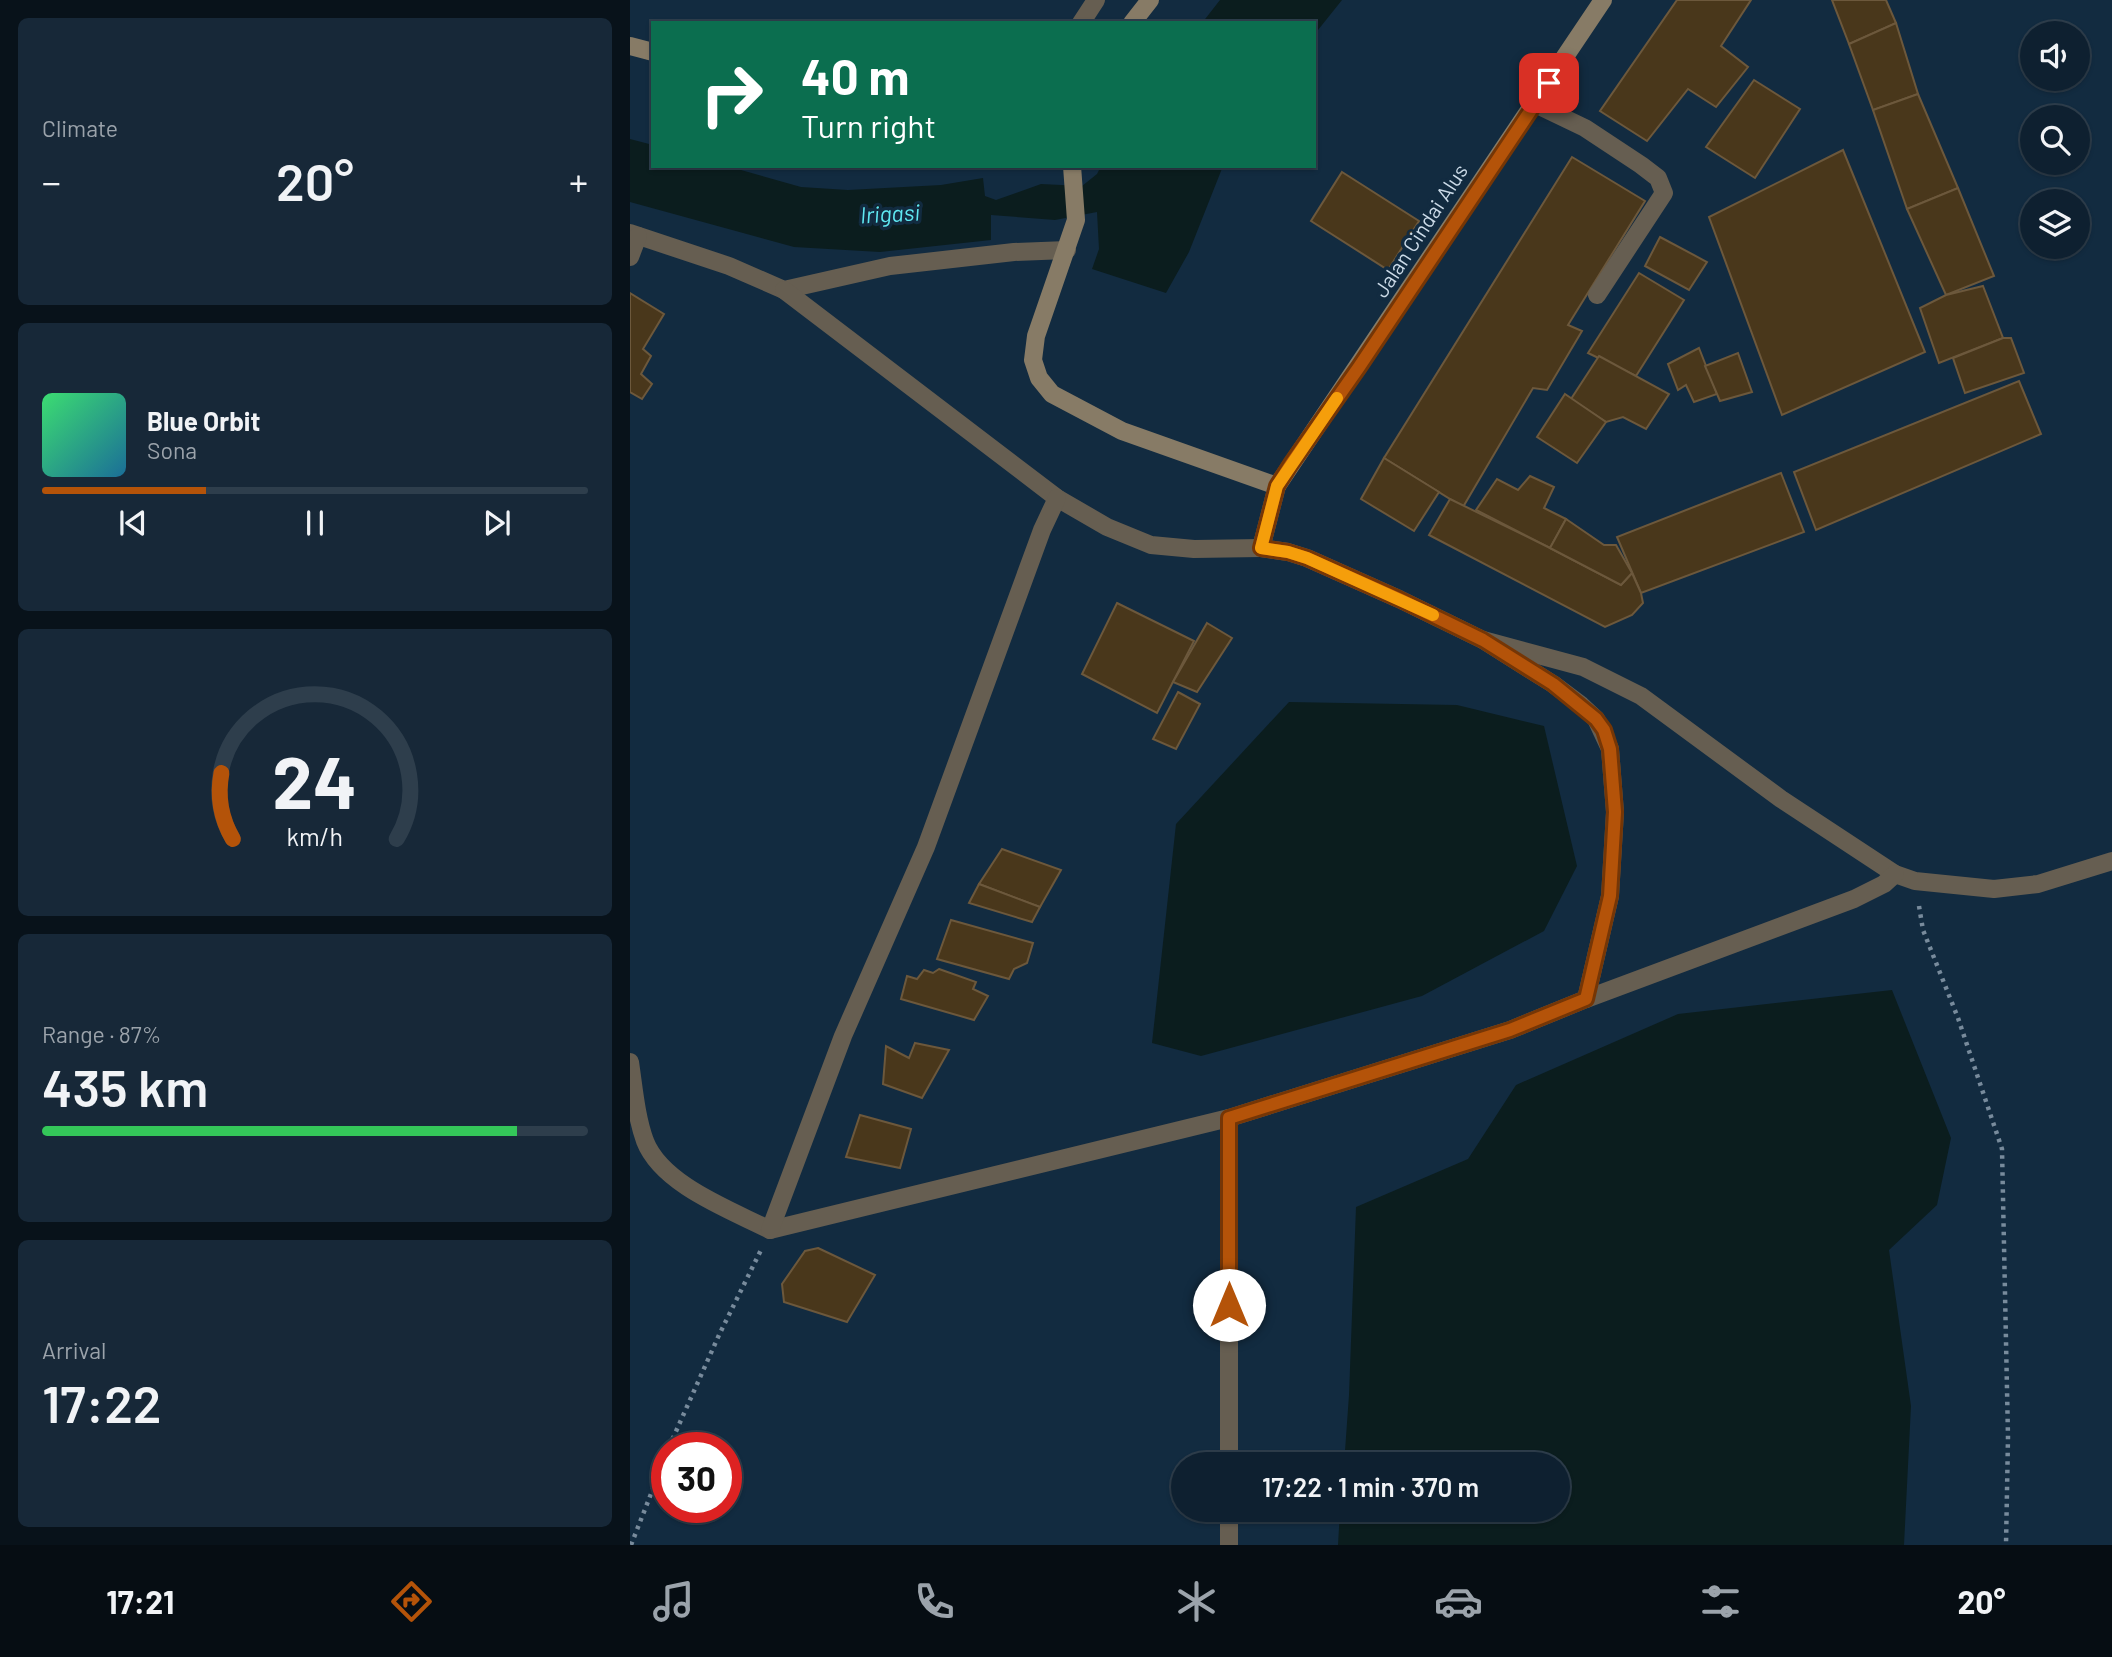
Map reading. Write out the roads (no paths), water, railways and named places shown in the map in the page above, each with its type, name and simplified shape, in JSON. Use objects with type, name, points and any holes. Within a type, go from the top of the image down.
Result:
[{"type":"street","points":[[1082,21],[1096,0]]},
{"type":"street","points":[[1134,21],[1150,0]]},
{"type":"street","name":"Jalan Cindai Alus","points":[[1277,486],[1604,0]]},
{"type":"street","points":[[630,46],[651,51]]},
{"type":"street","points":[[1535,104],[1585,128],[1641,165],[1658,178],[1664,193],[1597,295]]},
{"type":"street","points":[[1072,168],[1076,220],[1036,335],[1033,360],[1039,378],[1052,394],[1122,431],[1277,486],[1261,548]]},
{"type":"street","points":[[630,257],[634,235],[729,266],[784,290],[1057,498],[1107,527],[1151,545],[1194,549],[1261,548],[1307,558],[1483,640],[1581,705],[1604,730],[1610,749],[1615,812],[1610,896],[1586,999]]},
{"type":"street","points":[[784,290],[890,266],[1014,252],[1067,250]]},
{"type":"street","points":[[770,1230],[843,1036],[926,847],[1042,530],[1057,498]]},
{"type":"street","points":[[1483,640],[1583,667],[1641,696],[1780,799],[1895,874],[1914,881],[1994,890],[2038,884],[2112,861]]},
{"type":"street","points":[[630,1062],[639,1120],[646,1144],[667,1173],[702,1195],[770,1230],[1229,1118],[1510,1030],[1854,899],[1884,884],[1895,874]]},
{"type":"street","points":[[1229,1118],[1229,1452]]},
{"type":"street","points":[[1229,1522],[1230,1545]]},
{"type":"water","points":[[1220,0],[1342,0],[1316,32],[1316,21],[1204,21]]},
{"type":"water","name":"Irigasi","points":[[630,139],[651,144],[651,168],[734,168],[801,187],[848,190],[941,185],[983,178],[985,196],[996,200],[1041,184],[1082,186],[1097,174],[1100,168],[1222,168],[1189,252],[1166,293],[1092,269],[1099,249],[1097,212],[1055,220],[991,215],[991,240],[880,252],[794,247],[630,202]]},
{"type":"water","points":[[1289,702],[1457,705],[1544,726],[1577,866],[1544,931],[1422,996],[1201,1056],[1152,1043],[1176,824]]},
{"type":"water","points":[[1892,990],[1951,1138],[1937,1205],[1889,1250],[1911,1406],[1904,1545],[1338,1545],[1339,1522],[1570,1522],[1570,1452],[1345,1452],[1356,1207],[1468,1159],[1516,1085],[1678,1014]]}]
